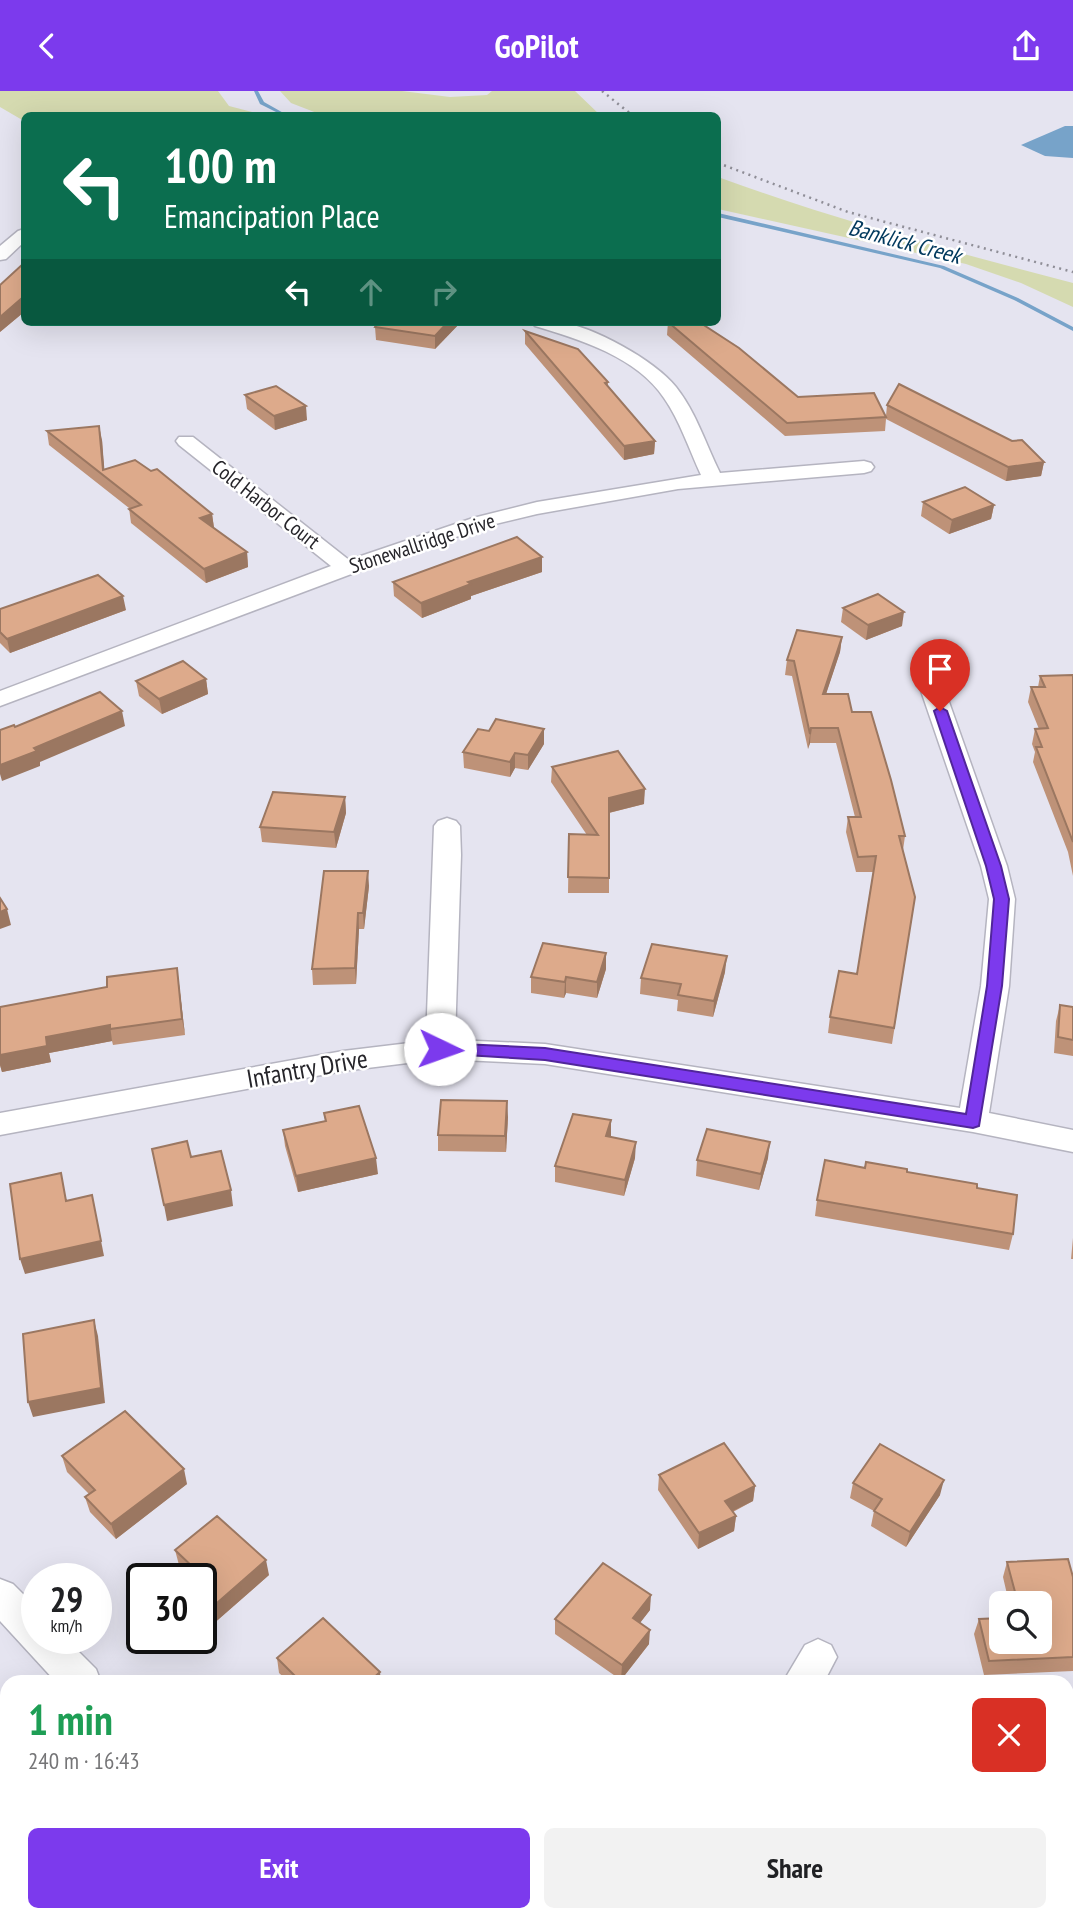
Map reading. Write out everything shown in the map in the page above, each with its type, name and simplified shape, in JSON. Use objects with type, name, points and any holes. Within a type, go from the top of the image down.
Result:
[{"type":"street","points":[[0,255],[21,237]]},
{"type":"street","points":[[556,326],[574,331],[611,349],[653,376],[669,391],[713,479]]},
{"type":"street","name":"Cold Harbor Court","points":[[186,441],[346,568]]},
{"type":"street","name":"Stonewallridge Drive","points":[[0,699],[346,568],[480,522],[525,510],[629,491],[713,479],[864,467]]},
{"type":"street","points":[[931,685],[994,866],[1002,899],[995,986],[973,1122]]},
{"type":"street","points":[[440,1049],[447,826]]},
{"type":"street","name":"Infantry Drive","points":[[0,1124],[343,1061],[440,1049],[545,1054],[973,1122],[1073,1141]]},
{"type":"street","points":[[0,1596],[21,1618]]},
{"type":"street","points":[[55,1654],[75,1675]]},
{"type":"green space","points":[[0,91],[218,91],[229,106],[252,112],[21,112],[21,119],[0,107]]},
{"type":"green space","points":[[280,91],[402,91],[450,97],[487,95],[492,91],[575,91],[597,112],[314,112],[291,103]]},
{"type":"green space","points":[[721,178],[894,234],[1073,283],[1073,307],[1021,283],[966,264],[721,210]]},
{"type":"water","points":[[1065,126],[1073,126],[1073,158],[1045,156],[1021,145]]},
{"type":"building","points":[[21,266],[21,299],[0,317],[0,285]]},
{"type":"building","points":[[376,326],[444,326],[435,336]]},
{"type":"building","points":[[673,326],[705,326],[739,348],[798,397],[874,393],[886,417],[787,423]]},
{"type":"building","points":[[525,331],[578,349],[655,441],[624,446]]},
{"type":"building","points":[[899,384],[1012,441],[1022,440],[1044,462],[1008,467],[887,405]]},
{"type":"building","points":[[276,386],[306,406],[274,416],[245,395]]},
{"type":"building","points":[[99,426],[103,470],[135,460],[151,471],[157,469],[212,514],[200,518],[247,552],[204,569],[129,509],[141,505],[47,431]]},
{"type":"building","points":[[965,487],[994,505],[952,520],[923,502]]},
{"type":"building","points":[[517,537],[542,557],[468,582],[471,584],[421,603],[393,582]]},
{"type":"building","points":[[98,575],[123,596],[7,639],[0,632],[0,609]]},
{"type":"building","points":[[878,594],[904,612],[868,625],[843,608]]},
{"type":"building","points":[[797,630],[842,637],[823,694],[848,694],[852,712],[871,712],[905,836],[899,836],[915,897],[894,1028],[830,1017],[839,971],[857,974],[876,856],[858,857],[848,817],[861,817],[838,728],[811,728],[810,734],[794,661],[787,660]]},
{"type":"building","points":[[183,661],[206,679],[159,699],[136,681]]},
{"type":"building","points":[[1073,675],[1073,842],[1036,747],[1042,747],[1035,729],[1048,728],[1031,687],[1045,687],[1040,676]]},
{"type":"building","points":[[100,692],[122,711],[34,748],[37,751],[0,765],[0,730],[14,725],[15,727]]},
{"type":"building","points":[[496,719],[544,729],[528,755],[515,753],[510,762],[463,752],[478,729],[489,731]]},
{"type":"building","points":[[618,751],[645,789],[609,798],[609,878],[568,877],[569,834],[598,835],[552,767]]},
{"type":"building","points":[[273,792],[345,797],[334,832],[260,827]]},
{"type":"building","points":[[324,871],[368,871],[363,913],[358,913],[355,968],[312,969]]},
{"type":"building","points":[[0,898],[7,909],[0,912]]},
{"type":"building","points":[[543,943],[606,953],[597,982],[566,977],[565,982],[531,977]]},
{"type":"building","points":[[652,944],[727,956],[714,1001],[678,995],[681,984],[641,978]]},
{"type":"building","points":[[177,968],[182,1019],[110,1029],[110,1025],[46,1037],[47,1046],[0,1055],[0,1007],[107,987],[107,977]]},
{"type":"building","points":[[1060,1005],[1073,1007],[1073,1040],[1058,1037]]},
{"type":"building","points":[[441,1100],[507,1101],[505,1136],[438,1135]]},
{"type":"building","points":[[359,1106],[376,1158],[296,1176],[283,1130],[326,1121],[324,1113]]},
{"type":"building","points":[[573,1114],[611,1120],[606,1136],[636,1142],[625,1180],[555,1166]]},
{"type":"building","points":[[707,1129],[770,1142],[761,1174],[697,1160]]},
{"type":"building","points":[[187,1141],[191,1157],[221,1151],[231,1190],[164,1205],[152,1149]]},
{"type":"building","points":[[825,1160],[865,1168],[866,1162],[907,1169],[907,1172],[977,1184],[977,1188],[1017,1195],[1013,1234],[817,1200]]},
{"type":"building","points":[[61,1173],[66,1201],[92,1195],[101,1241],[20,1259],[10,1184]]},
{"type":"building","points":[[94,1320],[101,1388],[28,1402],[23,1334]]},
{"type":"building","points":[[125,1411],[184,1469],[111,1524],[85,1497],[95,1490],[62,1456]]},
{"type":"building","points":[[724,1443],[755,1486],[725,1501],[736,1516],[699,1533],[659,1475]]},
{"type":"building","points":[[880,1444],[944,1480],[910,1532],[874,1511],[882,1499],[853,1483]]},
{"type":"building","points":[[217,1516],[266,1560],[217,1603],[217,1563],[189,1563],[175,1550]]},
{"type":"building","points":[[1068,1559],[1073,1577],[1073,1657],[989,1661],[979,1619],[989,1619],[989,1654],[1052,1654],[1052,1591],[1015,1591],[1007,1562]]},
{"type":"building","points":[[603,1563],[651,1595],[633,1618],[650,1630],[622,1665],[555,1619]]},
{"type":"building","points":[[323,1618],[380,1672],[377,1675],[294,1675],[277,1658]]},
{"type":"waterway","name":"Banklick Creek","points":[[256,91],[262,103],[279,112]]},
{"type":"waterway","name":"Banklick Creek","points":[[721,216],[942,267],[1016,299],[1073,329]]},
{"type":"railway","points":[[602,91],[628,112]]},
{"type":"railway","points":[[721,164],[848,212],[1073,272]]},
{"type":"route","points":[[440,1049],[545,1054],[973,1122],[995,986],[1002,899],[994,866],[940,711]]}]
